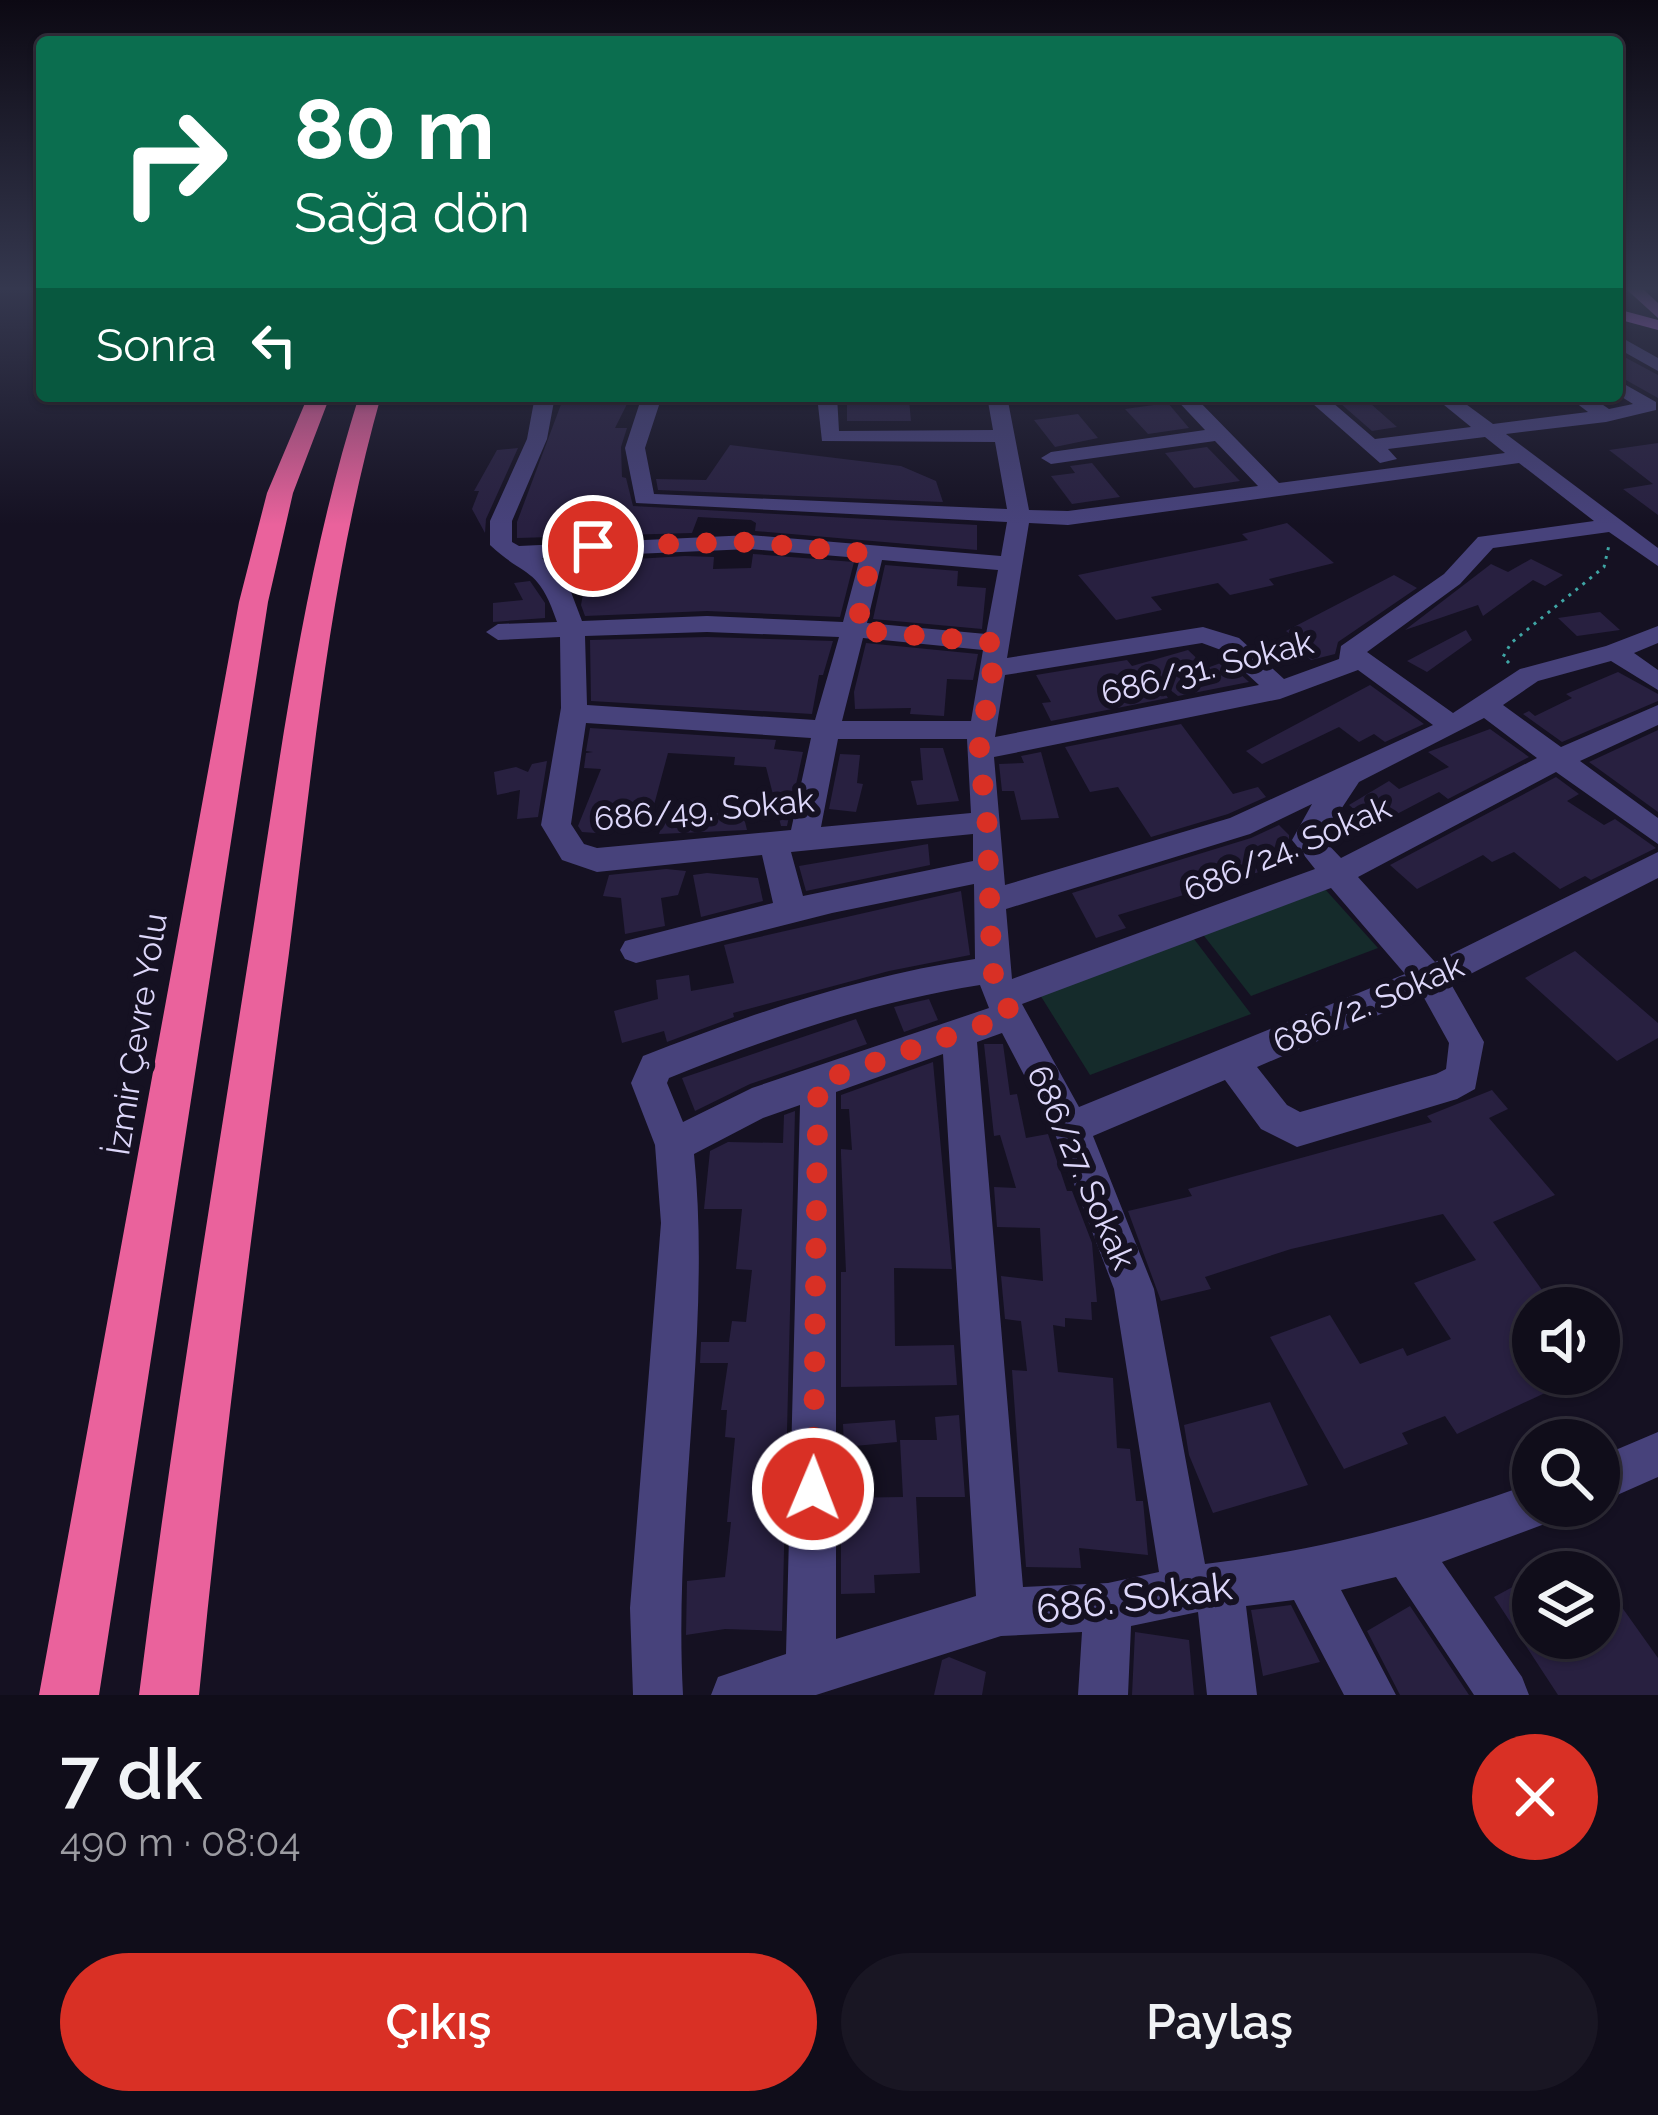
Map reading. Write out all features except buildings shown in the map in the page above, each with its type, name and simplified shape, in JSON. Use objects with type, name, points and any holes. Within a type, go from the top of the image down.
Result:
[{"type":"highway","name":"İzmir Çevre Yolu","points":[[69,1695],[254,607],[279,505],[304,423],[316,402]]},
{"type":"highway","points":[[169,1695],[185,1537],[310,655],[341,483],[368,402]]},
{"type":"street","points":[[1623,389],[1652,404]]},
{"type":"street","name":"686/49. Sokak","points":[[544,402],[537,439],[501,521],[501,545],[522,552],[556,581],[574,630],[574,713],[556,826],[573,852],[597,860],[987,822]]},
{"type":"street","points":[[650,402],[635,448],[644,498],[650,500],[1068,518],[1401,471],[1577,439],[1559,422]]},
{"type":"street","points":[[827,402],[829,437],[1007,436]]},
{"type":"street","name":"686/27. Sokak","points":[[998,402],[1019,514],[980,740],[1001,994],[1071,1128],[1135,1289],[1202,1588],[1232,1695]]},
{"type":"street","points":[[1189,402],[1275,490]]},
{"type":"street","points":[[1321,402],[1401,471]]},
{"type":"street","points":[[1451,402],[1521,452],[1605,526],[1658,559]]},
{"type":"street","points":[[1585,402],[1606,416]]},
{"type":"street","points":[[1372,446],[1606,416],[1652,404]]},
{"type":"street","points":[[1051,458],[1220,434]]},
{"type":"street","points":[[631,544],[650,500]]},
{"type":"street","name":"686/31. Sokak","points":[[574,713],[980,740],[1280,690],[1352,663],[1350,652],[1452,579],[1486,542],[1605,526]]},
{"type":"street","points":[[522,552],[750,542],[1011,564]]},
{"type":"street","points":[[791,912],[790,840],[856,630],[872,554]]},
{"type":"street","points":[[498,632],[707,624],[856,630],[995,656],[1203,635],[1230,644],[1280,690]]},
{"type":"street","points":[[636,950],[791,912],[989,886],[1240,826],[1453,726],[1524,678],[1615,652],[1658,634]]},
{"type":"street","points":[[1350,652],[1453,726]]},
{"type":"street","points":[[1615,652],[1658,682]]},
{"type":"street","points":[[1484,704],[1658,832]]},
{"type":"street","name":"686/24. Sokak","points":[[1001,994],[1334,875],[1558,759],[1658,714]]},
{"type":"street","points":[[1232,1061],[1274,1117],[1298,1130],[1444,1088],[1462,1078],[1467,1042],[1430,979],[1307,840],[1326,803],[1349,777]]},
{"type":"street","name":"686/2. Sokak","points":[[1071,1128],[1430,979],[1658,864]]},
{"type":"street","points":[[658,1695],[654,1609],[681,1223],[674,1145],[649,1083],[655,1067],[873,992],[936,976],[1001,994],[959,1036],[752,1105],[674,1145]]},
{"type":"street","points":[[959,1036],[1000,1612]]},
{"type":"street","points":[[812,1670],[818,1082]]},
{"type":"street","points":[[1620,1471],[1658,1454]]},
{"type":"street","name":"686. Sokak","points":[[736,1695],[1000,1612],[1108,1607],[1202,1588],[1306,1575],[1406,1551],[1512,1514]]},
{"type":"street","points":[[1406,1551],[1504,1695]]},
{"type":"street","points":[[1306,1575],[1371,1695]]},
{"type":"street","points":[[1103,1695],[1108,1607]]},
{"type":"path","points":[[1524,678],[1503,657],[1510,643],[1604,567],[1610,542],[1605,526]]},
{"type":"green space","points":[[1324,888],[1378,948],[1251,996],[1201,932]]},
{"type":"green space","points":[[1191,935],[1251,1014],[1090,1075],[1037,990]]},
{"type":"route","points":[[593,546],[750,542],[872,554],[856,630],[997,643],[979,750],[987,822],[992,970],[1011,1015],[818,1082],[813,1489]]}]
